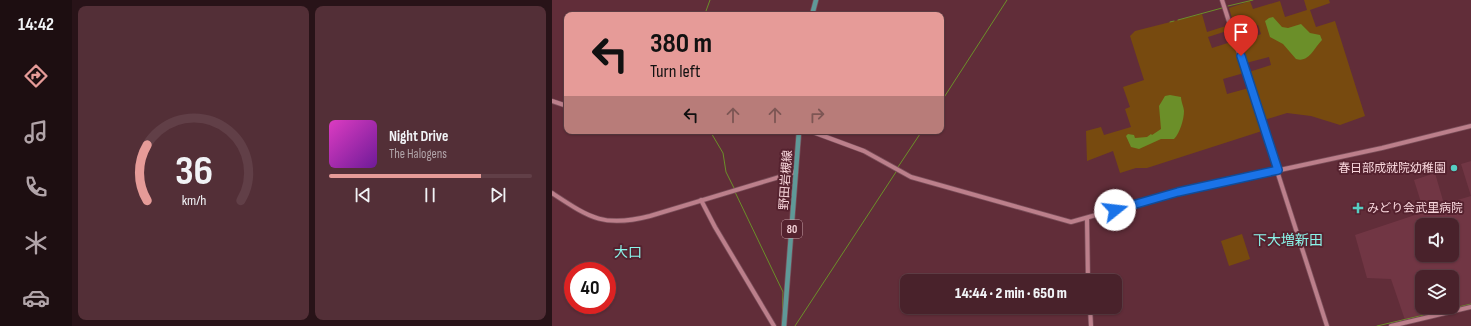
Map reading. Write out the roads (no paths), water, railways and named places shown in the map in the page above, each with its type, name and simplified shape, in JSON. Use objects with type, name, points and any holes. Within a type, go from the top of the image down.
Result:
[{"type":"main road","points":[[813,12],[816,0]]},
{"type":"main road","name":"野田岩槻線","points":[[784,326],[799,134]]},
{"type":"street","points":[[1222,0],[1327,326]]},
{"type":"street","points":[[552,101],[564,105]]},
{"type":"street","points":[[818,134],[864,151],[911,177],[1071,222],[1178,192],[1382,148],[1471,126]]},
{"type":"street","points":[[552,193],[580,212],[608,222],[636,219],[796,172]]},
{"type":"street","points":[[701,200],[715,227],[774,326]]},
{"type":"street","points":[[1087,218],[1088,274]]},
{"type":"street","points":[[1391,326],[1471,307]]},
{"type":"street","points":[[1090,314],[1091,326]]},
{"type":"waterway","points":[[706,11],[710,0]]},
{"type":"waterway","points":[[944,97],[1007,0]]},
{"type":"waterway","points":[[1228,6],[1253,0]]},
{"type":"waterway","points":[[1178,20],[1222,8]]},
{"type":"waterway","points":[[1170,22],[1174,21]]},
{"type":"waterway","points":[[712,134],[723,153],[726,172],[734,188]]},
{"type":"waterway","points":[[898,167],[920,134]]},
{"type":"waterway","points":[[795,326],[896,172]]},
{"type":"waterway","points":[[735,192],[783,292],[782,326]]},
{"type":"waterway","points":[[1377,326],[1471,304]]},
{"type":"place","name":"春日部成就院幼稚園","points":[[1454,168]]},
{"type":"place","name":"みどり会武里病院","points":[[1358,208]]},
{"type":"district","name":"下大増新田","points":[[1288,240]]},
{"type":"district","name":"大口","points":[[628,252]]}]
